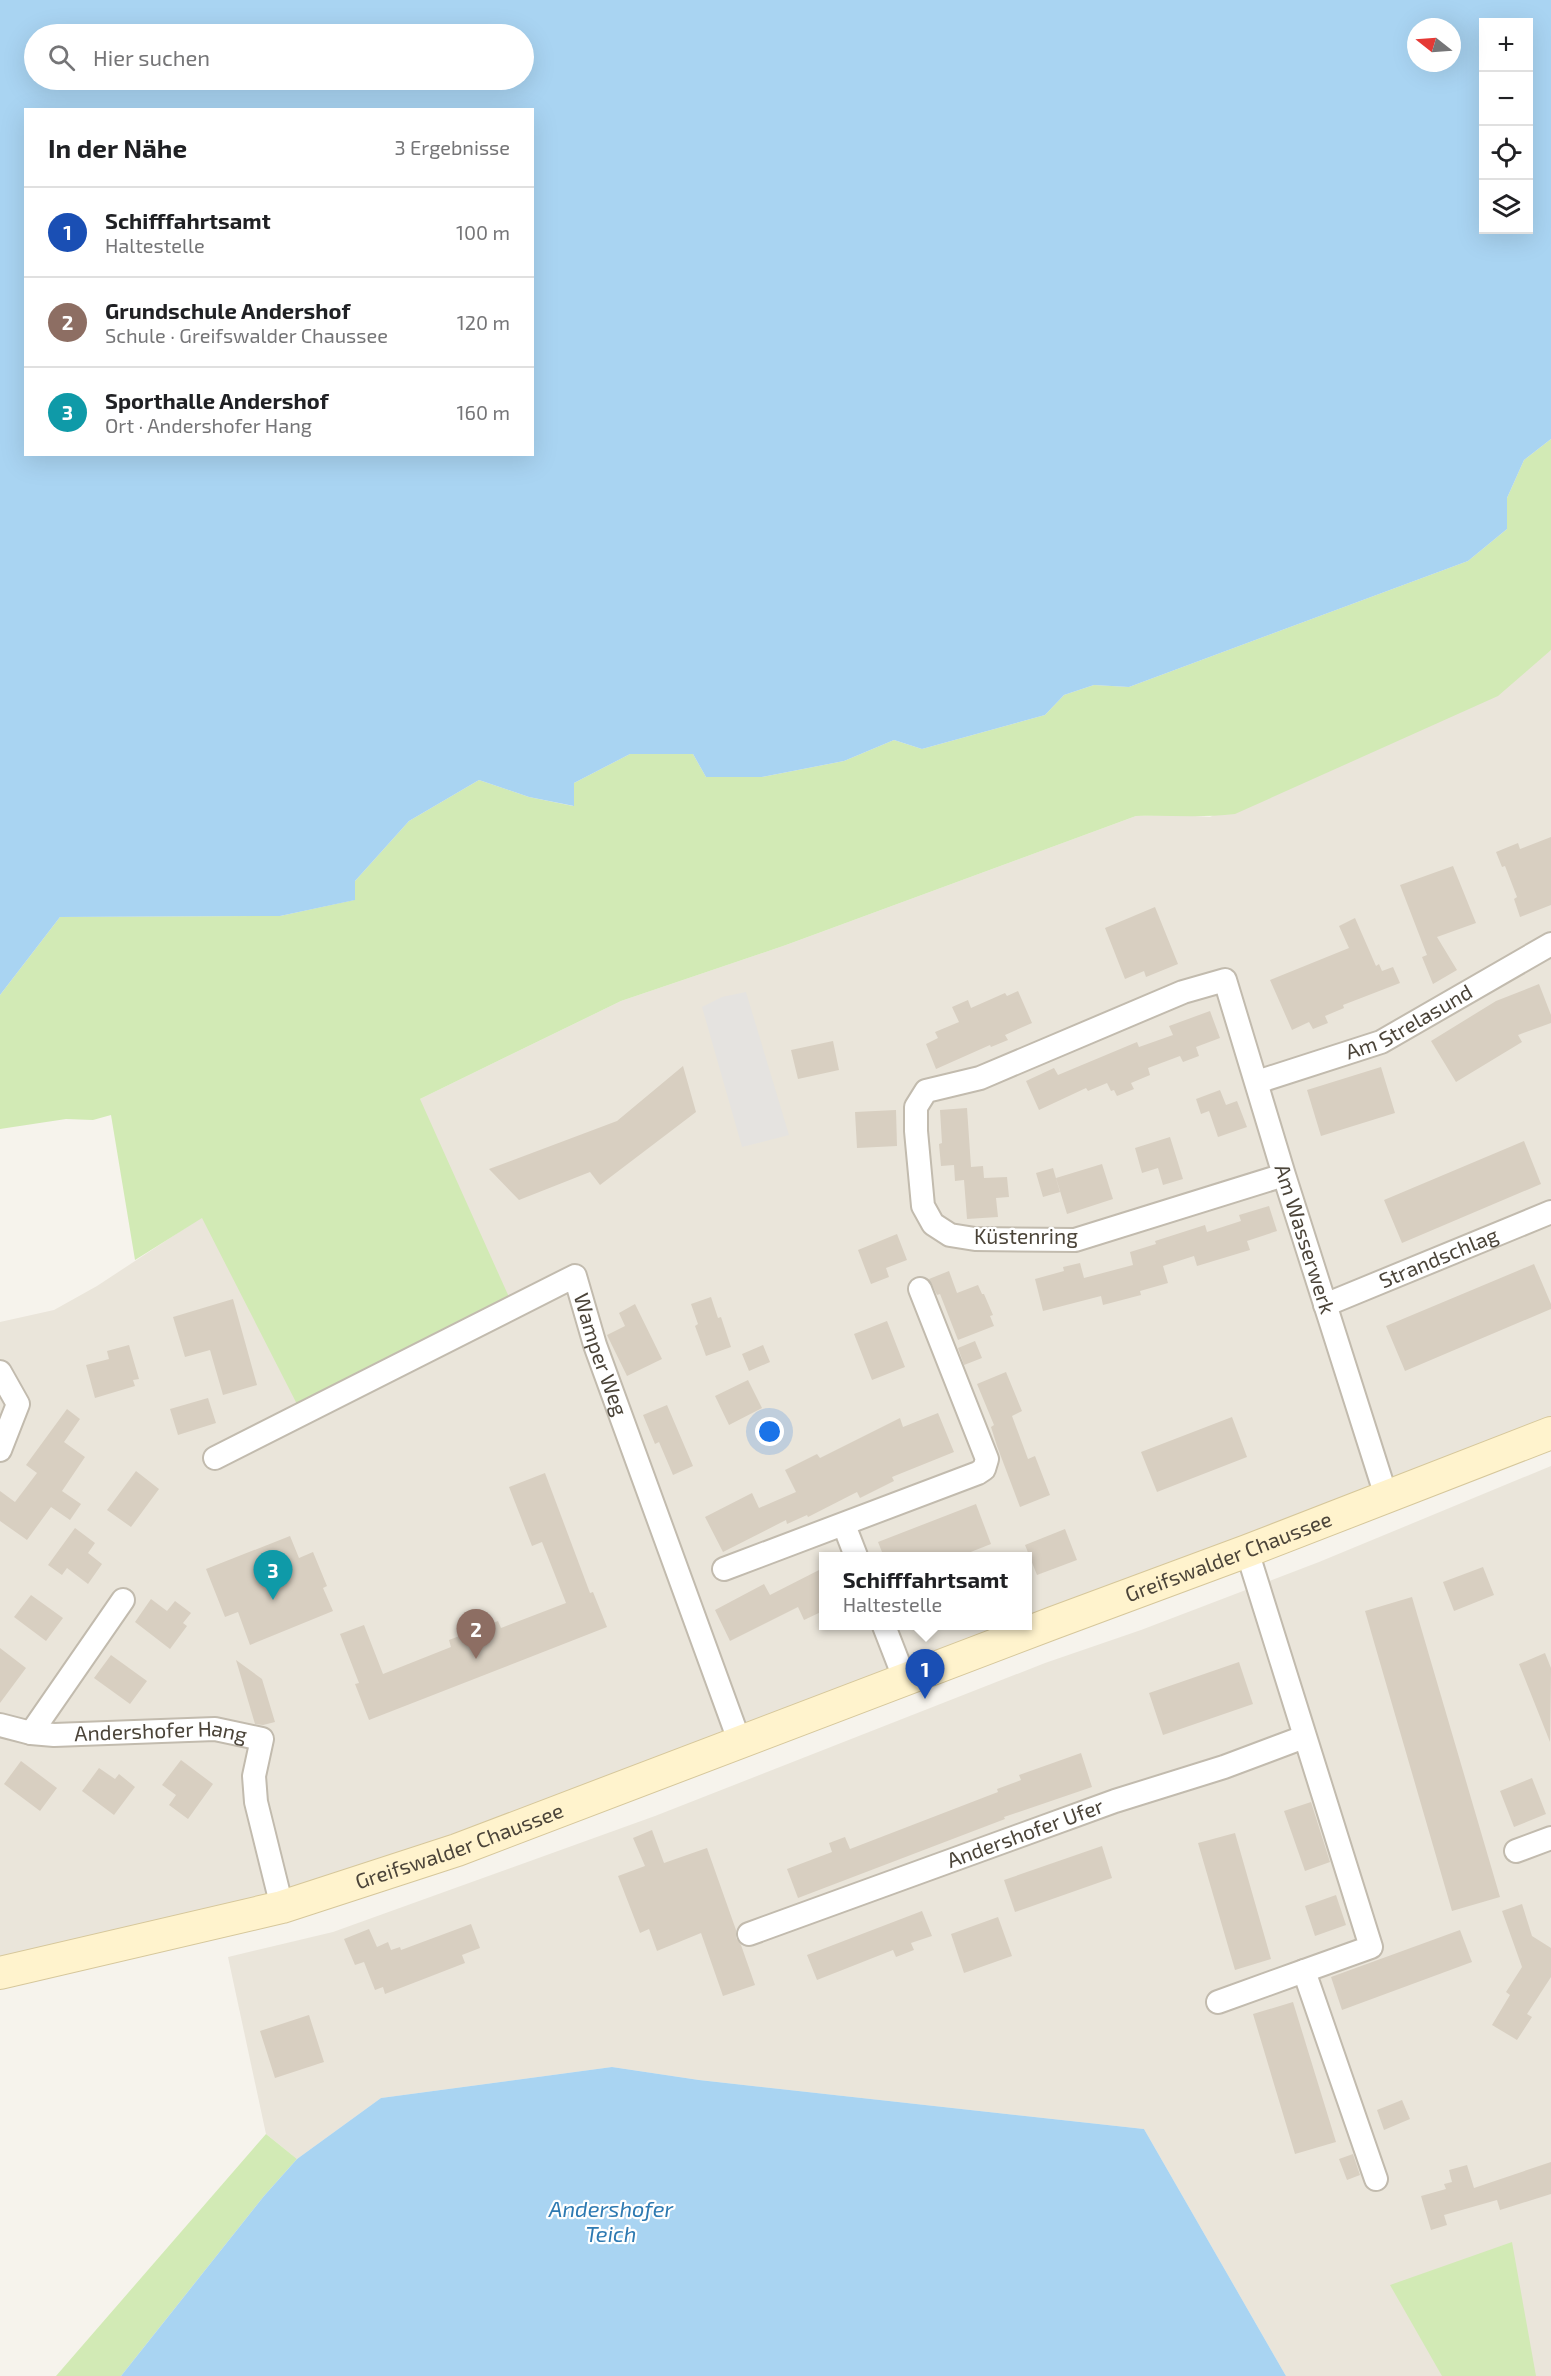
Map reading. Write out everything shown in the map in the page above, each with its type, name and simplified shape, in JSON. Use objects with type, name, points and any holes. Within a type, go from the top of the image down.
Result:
[{"type":"main road","name":"Greifswalder Chaussee","points":[[0,1973],[282,1907],[457,1850],[1247,1551],[1551,1433]]},
{"type":"street","name":"Am Strelasund","points":[[1257,1082],[1382,1042],[1551,944]]},
{"type":"street","name":"Am Wasserwerk","points":[[1225,980],[1386,1496]]},
{"type":"street","name":"Küstenring","points":[[1225,980],[1183,992],[980,1078],[926,1091],[916,1107],[923,1206],[933,1224],[950,1234],[975,1239],[1076,1240],[1284,1175]]},
{"type":"street","name":"Strandschlag","points":[[1325,1305],[1551,1212]]},
{"type":"street","name":"Wamper Weg","points":[[215,1458],[574,1276],[595,1345],[740,1743]]},
{"type":"street","points":[[724,1569],[978,1473],[984,1468],[987,1459],[920,1289]]},
{"type":"street","points":[[0,1372],[18,1404],[0,1450]]},
{"type":"street","points":[[844,1525],[854,1552]]},
{"type":"street","points":[[1218,2002],[1371,1947],[1247,1551]]},
{"type":"street","name":"Andershofer Hang","points":[[31,1733],[123,1600]]},
{"type":"street","points":[[885,1630],[904,1680]]},
{"type":"street","name":"Andershofer Hang","points":[[0,1725],[31,1733],[54,1735],[215,1729],[262,1739],[254,1776],[256,1802],[282,1907]]},
{"type":"street","name":"Andershofer Ufer","points":[[749,1934],[1104,1805],[1224,1767],[1304,1737]]},
{"type":"street","points":[[1516,1851],[1551,1838]]},
{"type":"street","points":[[1304,1971],[1376,2179]]},
{"type":"shaded area","points":[[1551,650],[1551,1433],[457,1850],[0,1973],[0,1322],[54,1310],[97,1286],[202,1217],[420,1099],[621,1001],[786,945],[1136,816],[1210,817]]},
{"type":"shaded area","points":[[746,992],[789,1135],[742,1147],[702,1007],[722,997]]},
{"type":"shaded area","points":[[1551,1466],[1551,2376],[1286,2376],[1144,2129],[699,2080],[612,2067],[381,2098],[297,2159],[266,2134],[228,1957],[333,1932],[655,1816],[1045,1663],[1141,1630],[1319,1562]]},
{"type":"green space","points":[[1551,439],[1551,650],[1498,696],[1235,814],[1136,816],[786,945],[621,1001],[420,1099],[513,1306],[302,1414],[202,1218],[135,1260],[111,1115],[93,1120],[66,1119],[0,1129],[0,995],[60,917],[280,916],[354,900],[355,881],[409,821],[479,780],[529,797],[573,806],[574,783],[630,754],[693,754],[706,777],[762,777],[844,761],[894,740],[922,749],[1045,715],[1064,695],[1094,685],[1129,687],[1468,561],[1507,529],[1507,498],[1524,460]]},
{"type":"green space","points":[[266,2134],[297,2159],[264,2196],[121,2376],[56,2376]]},
{"type":"green space","points":[[1512,2242],[1536,2376],[1442,2376],[1390,2285]]},
{"type":"water","points":[[0,0],[1551,0],[1551,439],[1524,460],[1507,498],[1507,529],[1468,561],[1129,687],[1094,685],[1064,695],[1045,715],[922,749],[894,740],[844,761],[762,777],[706,777],[693,754],[630,754],[574,783],[574,806],[529,797],[479,780],[409,821],[355,881],[355,900],[280,916],[60,917],[0,995]]},
{"type":"water","name":"Andershofer Teich","points":[[612,2067],[699,2080],[1144,2129],[1286,2376],[121,2376],[264,2196],[297,2159],[381,2098]]},
{"type":"building","points":[[1551,837],[1551,905],[1520,917],[1514,899],[1517,897],[1505,866],[1502,867],[1496,852],[1518,843],[1520,849]]},
{"type":"building","points":[[1453,866],[1476,923],[1437,937],[1457,970],[1433,984],[1422,957],[1427,955],[1400,885]]},
{"type":"building","points":[[1155,907],[1178,964],[1146,977],[1144,971],[1125,979],[1105,928]]},
{"type":"building","points":[[1355,918],[1376,966],[1379,964],[1382,971],[1393,967],[1400,983],[1343,1005],[1344,1008],[1325,1016],[1328,1023],[1313,1029],[1309,1022],[1292,1030],[1270,980],[1349,948],[1339,926]]},
{"type":"building","points":[[1539,984],[1551,1015],[1551,1023],[1518,1035],[1522,1042],[1456,1082],[1431,1041],[1496,1001]]},
{"type":"building","points":[[1018,991],[1032,1023],[1005,1035],[1008,1040],[991,1047],[990,1045],[936,1069],[926,1044],[938,1038],[935,1032],[959,1022],[952,1007],[968,1000],[971,1008],[1005,993],[1007,996]]},
{"type":"building","points":[[1210,1011],[1220,1038],[1196,1047],[1199,1056],[1183,1062],[1180,1056],[1148,1068],[1150,1075],[1131,1083],[1134,1089],[1117,1096],[1107,1083],[1088,1091],[1086,1088],[1039,1110],[1026,1081],[1054,1068],[1058,1075],[1137,1042],[1139,1047],[1173,1035],[1169,1026]]},
{"type":"building","points":[[833,1041],[839,1070],[798,1079],[791,1050]]},
{"type":"building","points":[[683,1066],[696,1112],[600,1185],[590,1172],[519,1200],[489,1169],[617,1121]]},
{"type":"building","points":[[1381,1067],[1395,1113],[1321,1136],[1307,1090]]},
{"type":"building","points":[[1220,1090],[1226,1105],[1237,1101],[1247,1127],[1218,1137],[1209,1111],[1201,1114],[1196,1099]]},
{"type":"building","points":[[967,1108],[971,1167],[983,1166],[984,1178],[1007,1177],[1009,1197],[996,1198],[998,1217],[967,1219],[964,1180],[955,1181],[954,1165],[941,1166],[940,1110]]},
{"type":"building","points":[[896,1110],[897,1146],[857,1148],[855,1112]]},
{"type":"building","points":[[1170,1137],[1183,1179],[1163,1185],[1158,1168],[1142,1173],[1135,1148]]},
{"type":"building","points":[[1524,1141],[1541,1184],[1402,1243],[1384,1200]]},
{"type":"building","points":[[1102,1164],[1113,1199],[1067,1214],[1056,1178]]},
{"type":"building","points":[[1053,1168],[1060,1192],[1043,1197],[1036,1173]]},
{"type":"building","points":[[1269,1206],[1277,1231],[1247,1241],[1250,1250],[1197,1266],[1194,1256],[1163,1266],[1168,1283],[1140,1291],[1141,1295],[1103,1305],[1101,1296],[1043,1311],[1035,1279],[1064,1271],[1063,1267],[1080,1263],[1084,1278],[1133,1265],[1130,1252],[1156,1244],[1155,1241],[1205,1225],[1207,1232],[1241,1221],[1239,1215]]},
{"type":"building","points":[[897,1234],[907,1260],[886,1268],[889,1277],[871,1284],[858,1250]]},
{"type":"building","points":[[1534,1264],[1551,1309],[1405,1371],[1386,1326]]},
{"type":"building","points":[[949,1271],[957,1293],[978,1285],[993,1315],[990,1316],[994,1326],[958,1340],[940,1294],[937,1295],[929,1279]]},
{"type":"building","points":[[711,1297],[718,1318],[721,1317],[731,1347],[706,1356],[695,1326],[698,1324],[691,1304]]},
{"type":"building","points":[[233,1299],[257,1385],[223,1395],[210,1350],[185,1357],[173,1317]]},
{"type":"building","points":[[635,1304],[662,1359],[627,1376],[607,1335],[625,1326],[619,1313]]},
{"type":"building","points":[[887,1321],[905,1367],[872,1380],[854,1334]]},
{"type":"building","points":[[975,1341],[982,1358],[964,1365],[958,1348]]},
{"type":"building","points":[[129,1345],[139,1379],[133,1380],[135,1386],[95,1398],[86,1365],[109,1359],[107,1351]]},
{"type":"building","points":[[763,1345],[770,1362],[749,1371],[742,1354]]},
{"type":"building","points":[[1006,1372],[1022,1411],[1012,1416],[1028,1459],[1035,1456],[1050,1495],[1020,1507],[997,1446],[991,1427],[994,1425],[977,1384]]},
{"type":"building","points":[[748,1380],[762,1408],[729,1425],[715,1396]]},
{"type":"building","points":[[208,1398],[216,1423],[178,1435],[170,1409]]},
{"type":"building","points":[[667,1405],[693,1466],[673,1475],[659,1442],[655,1444],[643,1415]]},
{"type":"building","points":[[67,1409],[80,1419],[64,1442],[85,1457],[62,1491],[81,1504],[70,1520],[51,1507],[27,1540],[0,1521],[0,1491],[15,1502],[37,1473],[26,1465]]},
{"type":"building","points":[[938,1413],[954,1452],[892,1477],[894,1481],[860,1498],[857,1492],[808,1517],[807,1515],[787,1524],[786,1520],[723,1552],[705,1517],[752,1493],[759,1508],[796,1492],[785,1470],[817,1454],[820,1458],[900,1418],[903,1427]]},
{"type":"building","points":[[1232,1417],[1247,1457],[1157,1492],[1141,1452]]},
{"type":"building","points":[[136,1471],[159,1489],[131,1527],[107,1510]]},
{"type":"building","points":[[545,1473],[590,1593],[593,1592],[607,1627],[369,1720],[355,1684],[359,1683],[340,1634],[364,1625],[383,1674],[451,1647],[449,1640],[498,1621],[501,1628],[566,1603],[542,1542],[532,1546],[509,1487]]},
{"type":"building","points":[[976,1504],[991,1544],[971,1552],[882,1552],[878,1542]]},
{"type":"building","points":[[75,1528],[95,1543],[88,1553],[102,1564],[88,1584],[67,1568],[62,1575],[48,1565]]},
{"type":"building","points":[[1065,1529],[1077,1560],[1037,1575],[1032,1562],[1032,1552],[1028,1552],[1025,1545]]},
{"type":"building","points":[[290,1536],[299,1558],[313,1552],[327,1586],[323,1588],[333,1611],[250,1645],[238,1612],[225,1617],[206,1569]]},
{"type":"building","points":[[1483,1567],[1494,1595],[1454,1611],[1443,1582]]},
{"type":"building","points":[[819,1570],[819,1613],[804,1620],[798,1607],[730,1641],[715,1610],[764,1584],[770,1595]]},
{"type":"building","points":[[31,1595],[63,1618],[46,1641],[14,1617]]},
{"type":"building","points":[[1412,1597],[1500,1897],[1452,1911],[1365,1611]]},
{"type":"building","points":[[151,1599],[167,1611],[175,1601],[191,1613],[183,1623],[187,1626],[170,1649],[135,1622]]},
{"type":"building","points":[[0,1648],[26,1668],[0,1703]]},
{"type":"building","points":[[1545,1653],[1551,1668],[1550,1742],[1519,1664]]},
{"type":"building","points":[[111,1655],[147,1681],[130,1704],[94,1678]]},
{"type":"building","points":[[236,1660],[262,1679],[275,1722],[255,1724]]},
{"type":"building","points":[[1239,1662],[1253,1704],[1163,1735],[1149,1693]]},
{"type":"building","points":[[1081,1753],[1092,1787],[1004,1817],[1005,1819],[798,1898],[787,1869],[832,1852],[829,1843],[845,1837],[850,1849],[998,1792],[997,1789],[1021,1780],[1019,1775]]},
{"type":"building","points":[[181,1760],[213,1784],[188,1819],[169,1805],[176,1795],[162,1785]]},
{"type":"building","points":[[21,1761],[57,1788],[40,1811],[4,1784]]},
{"type":"building","points":[[99,1768],[115,1779],[119,1774],[135,1787],[114,1815],[82,1791]]},
{"type":"building","points":[[1532,1778],[1546,1814],[1514,1827],[1500,1791]]},
{"type":"building","points":[[1311,1802],[1330,1862],[1305,1871],[1284,1811]]},
{"type":"building","points":[[652,1830],[664,1863],[707,1848],[736,1930],[736,1938],[741,1945],[755,1985],[723,1996],[701,1933],[657,1951],[649,1929],[640,1933],[618,1876],[645,1866],[633,1838]]},
{"type":"building","points":[[1235,1833],[1271,1959],[1235,1970],[1198,1843]]},
{"type":"building","points":[[1102,1846],[1112,1878],[1015,1912],[1004,1880]]},
{"type":"building","points":[[1336,1895],[1346,1925],[1315,1936],[1305,1906]]},
{"type":"building","points":[[1522,1904],[1532,1936],[1551,1948],[1551,1977],[1527,2014],[1532,2017],[1517,2040],[1492,2025],[1510,1995],[1506,1992],[1522,1967],[1502,1911]]},
{"type":"building","points":[[922,1911],[932,1936],[911,1943],[914,1950],[896,1957],[893,1950],[817,1980],[807,1955]]},
{"type":"building","points":[[998,1917],[1012,1956],[964,1973],[951,1934]]},
{"type":"building","points":[[471,1924],[480,1948],[462,1955],[465,1963],[385,1994],[383,1987],[375,1990],[364,1962],[355,1965],[344,1939],[369,1929],[377,1947],[388,1942],[391,1950],[400,1947],[401,1950]]},
{"type":"building","points":[[1460,1930],[1472,1962],[1342,2010],[1331,1977]]},
{"type":"building","points":[[1293,2002],[1336,2142],[1295,2154],[1253,2014]]},
{"type":"building","points":[[309,2015],[324,2062],[275,2078],[260,2031]]},
{"type":"building","points":[[1402,2100],[1410,2119],[1384,2130],[1377,2110]]},
{"type":"building","points":[[1353,2154],[1360,2175],[1347,2180],[1339,2159]]},
{"type":"building","points":[[1551,2162],[1551,2194],[1500,2210],[1497,2200],[1444,2215],[1447,2225],[1431,2230],[1421,2196],[1446,2189],[1444,2184],[1452,2182],[1449,2170],[1467,2165],[1474,2188]]},
{"type":"place","name":"Sporthalle Andershof","points":[[273,1600]]},
{"type":"place","name":"Grundschule Andershof","points":[[476,1659]]},
{"type":"place","name":"Schifffahrtsamt","points":[[925,1699]]}]
